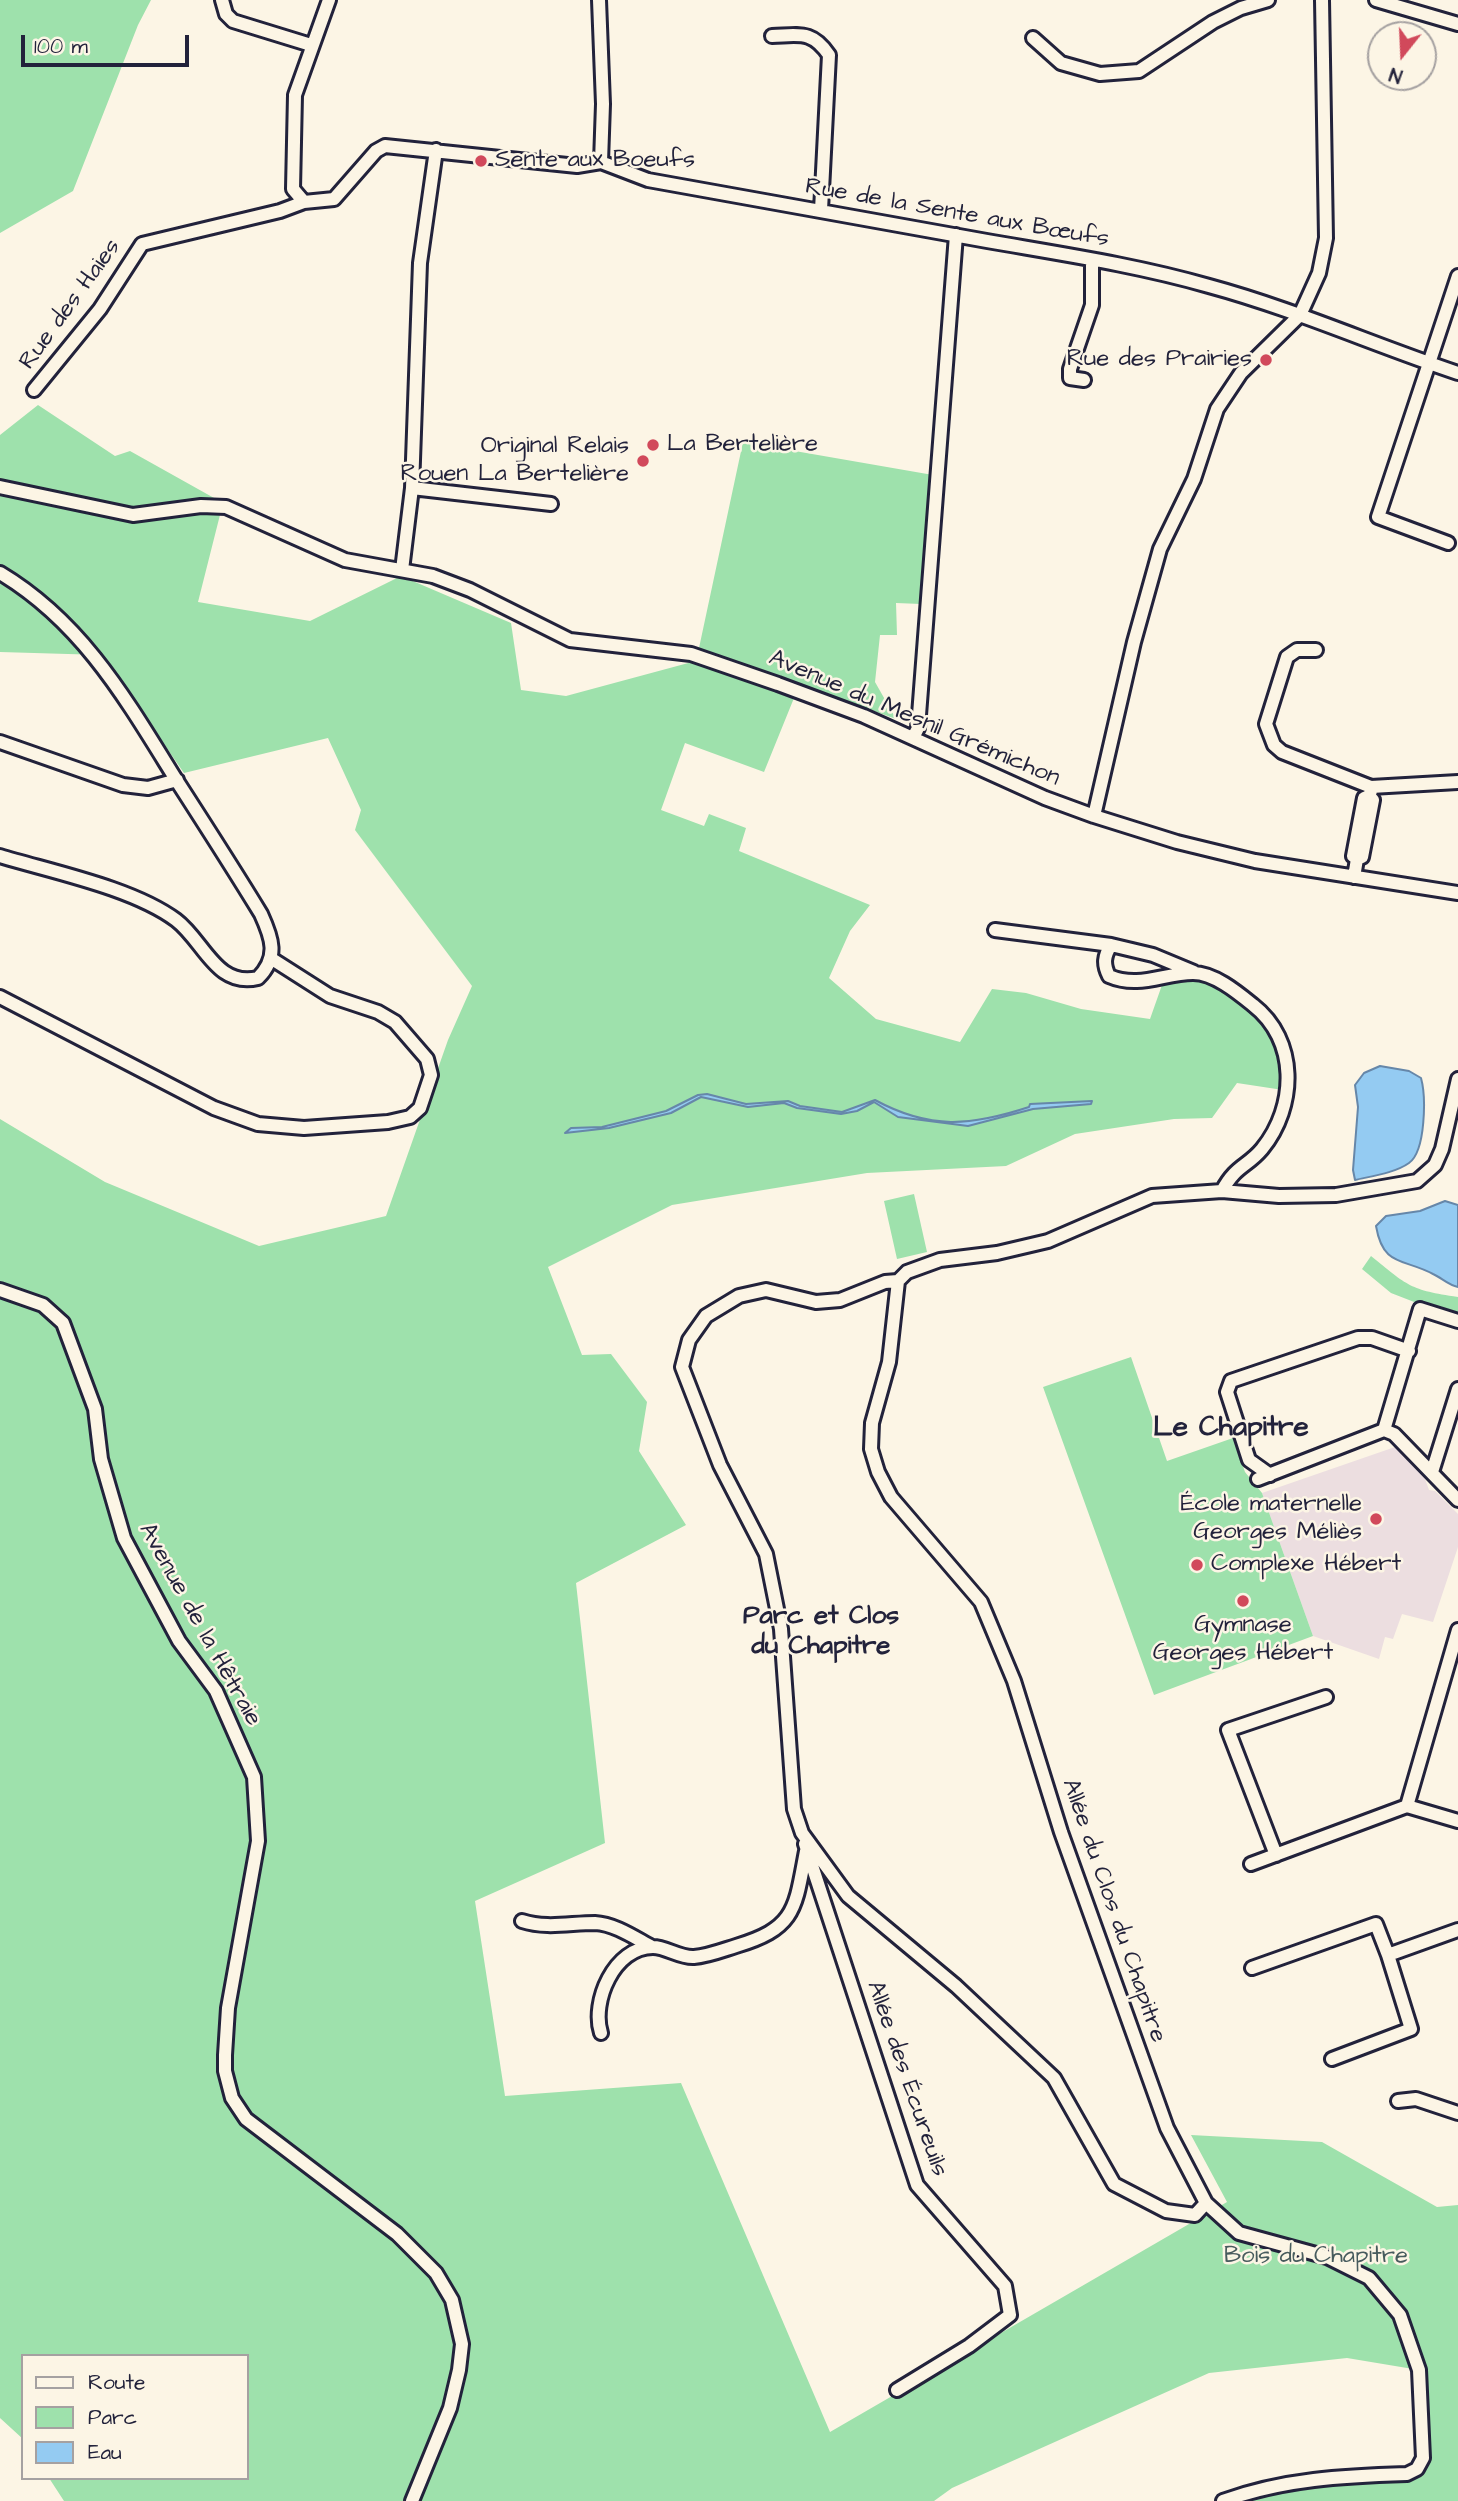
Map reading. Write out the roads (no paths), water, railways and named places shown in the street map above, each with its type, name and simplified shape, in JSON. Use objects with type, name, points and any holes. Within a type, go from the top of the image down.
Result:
[{"type":"street","points":[[222,0],[226,13],[233,22],[311,46]]},
{"type":"street","points":[[304,202],[293,189],[295,95],[329,0]]},
{"type":"street","points":[[599,0],[604,117],[601,162]]},
{"type":"street","points":[[1033,38],[1061,62],[1100,74],[1139,71],[1213,22],[1241,8],[1268,0]]},
{"type":"street","points":[[1094,816],[1134,642],[1160,549],[1194,478],[1217,409],[1241,373],[1300,315],[1319,273],[1326,238],[1322,0]]},
{"type":"street","points":[[1376,0],[1458,24]]},
{"type":"street","points":[[772,36],[808,35],[820,41],[829,55],[821,210]]},
{"type":"street","name":"Rue des Haies","points":[[34,390],[100,309],[142,244],[280,211],[304,202],[334,199],[376,151],[385,146],[436,150]]},
{"type":"street","points":[[402,570],[412,488],[420,263],[436,150]]},
{"type":"street","name":"Rue de la Sente aux Bœufs","points":[[436,150],[577,166],[601,162],[648,180],[1092,260],[1211,286],[1269,305],[1281,306],[1458,373]]},
{"type":"street","points":[[914,738],[918,728],[956,235]]},
{"type":"street","points":[[1084,380],[1070,378],[1070,369],[1092,305],[1092,260]]},
{"type":"street","points":[[1448,542],[1378,517],[1458,276]]},
{"type":"street","name":"Avenue du Mesnil Grémichon","points":[[0,487],[133,516],[201,506],[226,507],[345,560],[402,570],[470,590],[570,640],[691,654],[838,706],[1045,798],[1094,816],[1177,842],[1255,861],[1458,893]]},
{"type":"street","points":[[412,488],[551,504]]},
{"type":"street","points":[[0,573],[26,588],[63,619],[123,694],[261,914],[273,940],[272,959],[258,978],[243,981],[228,975],[206,955],[179,922],[153,904],[0,856]]},
{"type":"street","points":[[1317,650],[1297,650],[1287,657],[1268,715],[1269,735],[1282,752],[1370,792],[1458,782]]},
{"type":"street","points":[[0,742],[123,785],[148,788],[177,780]]},
{"type":"street","points":[[1354,877],[1357,859],[1362,857],[1373,800],[1370,792]]},
{"type":"street","points":[[995,930],[1111,945],[1153,955],[1233,989],[1262,1012],[1283,1042],[1290,1076],[1281,1115],[1262,1149],[1232,1172],[1222,1191]]},
{"type":"street","points":[[1111,945],[1105,955],[1104,967],[1108,976],[1116,979],[1161,980],[1194,972]]},
{"type":"street","points":[[0,996],[191,1097],[258,1124],[304,1128],[388,1122],[410,1117],[420,1108],[431,1075],[427,1059],[394,1022],[378,1012],[330,996],[272,959]]},
{"type":"street","name":"Allée des Écureuils","points":[[897,2390],[969,2346],[1010,2315],[1005,2286],[917,2185],[794,1809],[780,1629],[766,1554],[720,1465],[682,1367],[689,1340],[706,1315],[739,1296],[766,1290],[816,1302],[840,1300],[885,1282],[898,1281],[907,1272],[940,1260],[997,1253],[1048,1241],[1152,1196],[1222,1191],[1279,1196],[1336,1195],[1417,1181],[1435,1165],[1442,1149],[1458,1079]]},
{"type":"street","name":"Allée du Clos du Chapitre","points":[[898,1281],[889,1363],[872,1423],[871,1449],[878,1472],[891,1497],[981,1602],[1014,1681],[1061,1832],[1167,2128],[1206,2203],[1239,2233],[1327,2258],[1369,2278],[1399,2315],[1419,2370],[1423,2458],[1417,2469],[1407,2474],[1334,2476],[1280,2484],[1223,2501]]},
{"type":"street","name":"Avenue de la Hêtraie","points":[[0,1290],[43,1305],[63,1323],[94,1409],[101,1459],[124,1538],[178,1641],[216,1691],[254,1777],[258,1840],[228,2008],[225,2071],[232,2098],[246,2119],[397,2234],[436,2273],[452,2300],[462,2344],[459,2370],[450,2408],[412,2501]]},
{"type":"street","points":[[1384,1430],[1420,1309],[1458,1321]]},
{"type":"street","points":[[1409,1351],[1372,1338],[1358,1338],[1231,1381],[1227,1392],[1249,1460],[1264,1477],[1384,1430],[1394,1434],[1458,1500]]},
{"type":"street","points":[[1432,1472],[1458,1389]]},
{"type":"street","points":[[1407,1806],[1458,1630]]},
{"type":"street","points":[[1276,1855],[1228,1730],[1326,1697]]},
{"type":"street","points":[[1251,1864],[1407,1806],[1458,1821]]},
{"type":"street","points":[[802,1833],[848,1896],[956,1986],[1054,2078],[1114,2184],[1166,2211],[1195,2215],[1206,2203]]},
{"type":"street","points":[[522,1921],[547,1927],[597,1923],[611,1926],[652,1947],[693,1957],[762,1938],[781,1927],[789,1915],[799,1886],[806,1847]]},
{"type":"street","points":[[1252,1968],[1376,1924],[1411,2029],[1332,2059]]},
{"type":"street","points":[[1388,1955],[1458,1930]]},
{"type":"street","points":[[601,2034],[597,2011],[602,1993],[613,1973],[632,1953],[652,1947]]},
{"type":"street","points":[[1398,2101],[1416,2099],[1458,2113]]},
{"type":"water","points":[[1380,1066],[1409,1071],[1421,1078],[1424,1097],[1422,1136],[1415,1157],[1409,1163],[1390,1172],[1355,1180],[1353,1170],[1358,1107],[1355,1085],[1364,1073]]},
{"type":"water","points":[[707,1094],[746,1104],[788,1101],[800,1106],[842,1112],[875,1100],[914,1116],[951,1122],[988,1118],[1029,1107],[1030,1104],[1092,1101],[1091,1104],[1033,1109],[968,1126],[898,1117],[874,1102],[857,1111],[841,1114],[797,1108],[784,1103],[748,1107],[701,1097],[671,1113],[609,1128],[565,1133],[571,1128],[602,1127],[666,1111],[698,1095]]},
{"type":"water","points":[[1445,1201],[1458,1205],[1458,1287],[1389,1255],[1379,1239],[1376,1226],[1386,1216],[1420,1211]]},
{"type":"place","name":"Sente aux Boeufs","points":[[481,161]]},
{"type":"place","name":"Rue des Prairies","points":[[1266,360]]},
{"type":"place","name":"La Bertelière","points":[[653,445]]},
{"type":"place","name":"Original Relais Rouen La Bertelière","points":[[643,461]]},
{"type":"place","name":"École maternelle Georges Méliès","points":[[1376,1519]]},
{"type":"place","name":"Complexe Hébert","points":[[1197,1565]]},
{"type":"place","name":"Gymnase Georges Hébert","points":[[1243,1601]]},
{"type":"district","name":"Le Chapitre","points":[[1231,1429]]},
{"type":"district","name":"Parc et Clos du Chapitre","points":[[821,1633]]},
{"type":"park label","name":"Bois du Chapitre","points":[[1316,2257]]}]
